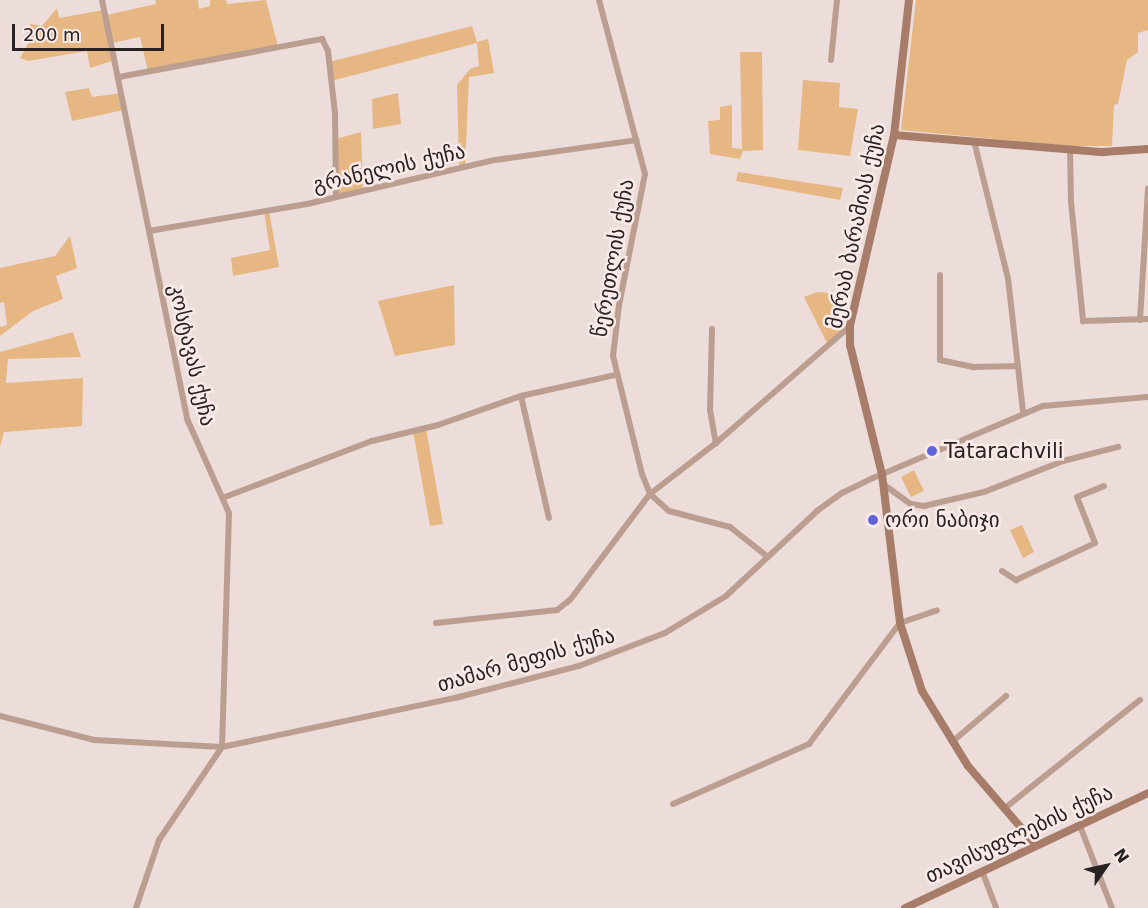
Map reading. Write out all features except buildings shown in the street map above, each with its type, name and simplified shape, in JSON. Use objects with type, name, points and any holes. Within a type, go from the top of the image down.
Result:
[{"type":"main road","name":"მერაბ ბარამიას ქუჩა","points":[[909,0],[894,135],[850,326],[853,362],[882,478],[900,623],[922,690],[952,742],[1036,846]]},
{"type":"main road","points":[[894,135],[1119,153],[1148,149]]},
{"type":"main road","name":"თავისუფლების ქუჩა","points":[[905,908],[1148,793]]},
{"type":"street","name":"კოსტავას ქუჩა","points":[[102,0],[188,421],[225,497],[229,513],[225,728],[222,747],[159,840],[136,908]]},
{"type":"street","name":"წერეთლის ქუჩა","points":[[599,0],[637,140],[645,187],[619,305],[615,375],[650,494]]},
{"type":"street","points":[[831,60],[837,0]]},
{"type":"street","points":[[118,77],[322,39],[328,51],[335,113],[336,197]]},
{"type":"street","name":"გრანელის ქუჩა","points":[[149,231],[336,197],[495,160],[637,140]]},
{"type":"street","points":[[974,141],[1008,278],[1023,412]]},
{"type":"street","points":[[1070,149],[1071,202],[1083,321],[1148,319]]},
{"type":"street","points":[[1140,320],[1148,188]]},
{"type":"street","points":[[940,274],[940,360],[974,367],[1018,366]]},
{"type":"street","points":[[436,623],[557,610],[570,600],[650,494],[716,443],[850,326]]},
{"type":"street","points":[[712,329],[710,410],[716,443]]},
{"type":"street","points":[[225,497],[372,441],[438,425],[521,396],[615,375]]},
{"type":"street","points":[[521,396],[549,518]]},
{"type":"street","name":"თამარ მეფის ქუჩა","points":[[0,716],[94,740],[222,747],[455,698],[579,666],[666,633],[726,596],[833,499],[1023,412],[1060,403],[1148,397]]},
{"type":"street","points":[[882,478],[910,504],[924,506],[984,492],[1063,460],[1118,447]]},
{"type":"street","points":[[1002,571],[1016,580],[1095,543],[1077,497],[1104,486]]},
{"type":"street","points":[[650,494],[669,511],[730,527],[768,557]]},
{"type":"street","points":[[673,804],[809,744],[900,623],[937,610]]},
{"type":"street","points":[[952,742],[1006,696]]},
{"type":"street","points":[[1005,808],[1140,700]]},
{"type":"street","points":[[1080,826],[1112,908]]},
{"type":"street","points":[[982,871],[996,908]]},
{"type":"shaded area","points":[[155,0],[198,0],[199,9],[210,6],[210,0],[226,0],[227,4],[266,0],[278,46],[148,71],[140,37],[112,43],[115,60],[90,68],[87,51],[28,61],[20,58],[28,44],[27,31],[31,24],[42,26],[57,8],[59,18],[104,10],[106,15],[156,4]]},
{"type":"shaded area","points":[[916,0],[1148,0],[1148,30],[1138,33],[1138,52],[1127,60],[1118,104],[1114,105],[1112,146],[1069,146],[901,130]]},
{"type":"shaded area","points":[[472,26],[477,42],[488,39],[494,73],[469,77],[465,167],[459,168],[457,85],[470,69],[479,66],[477,43],[331,81],[329,62]]},
{"type":"shaded area","points":[[740,52],[762,52],[763,150],[743,151],[740,159],[710,154],[708,121],[720,120],[720,107],[732,105],[732,148],[742,149]]},
{"type":"shaded area","points":[[803,80],[840,83],[839,107],[858,109],[850,156],[798,150]]},
{"type":"shaded area","points":[[89,88],[92,97],[121,93],[124,110],[72,121],[65,92]]},
{"type":"shaded area","points":[[398,93],[401,124],[373,129],[372,99]]},
{"type":"shaded area","points":[[361,132],[363,191],[336,197],[336,139]]},
{"type":"shaded area","points":[[738,172],[843,188],[840,200],[736,181]]},
{"type":"shaded area","points":[[264,211],[269,211],[279,267],[233,276],[231,258],[270,250]]},
{"type":"shaded area","points":[[70,236],[77,268],[56,276],[63,299],[33,311],[0,336],[0,327],[7,325],[4,302],[0,303],[0,268],[55,256]]},
{"type":"shaded area","points":[[454,285],[455,345],[395,356],[378,301]]},
{"type":"shaded area","points":[[817,292],[849,294],[840,334],[828,345],[804,297]]},
{"type":"shaded area","points":[[73,332],[81,357],[8,359],[6,383],[83,378],[82,426],[4,432],[0,447],[0,352]]},
{"type":"shaded area","points":[[426,428],[443,524],[430,526],[413,431]]},
{"type":"shaded area","points":[[914,470],[924,491],[911,497],[901,477]]},
{"type":"shaded area","points":[[1022,525],[1034,552],[1023,558],[1010,530]]},
{"type":"place","name":"Tatarachvili","points":[[932,451]]},
{"type":"place","name":"ორი ნაბიჯი","points":[[873,520]]}]
